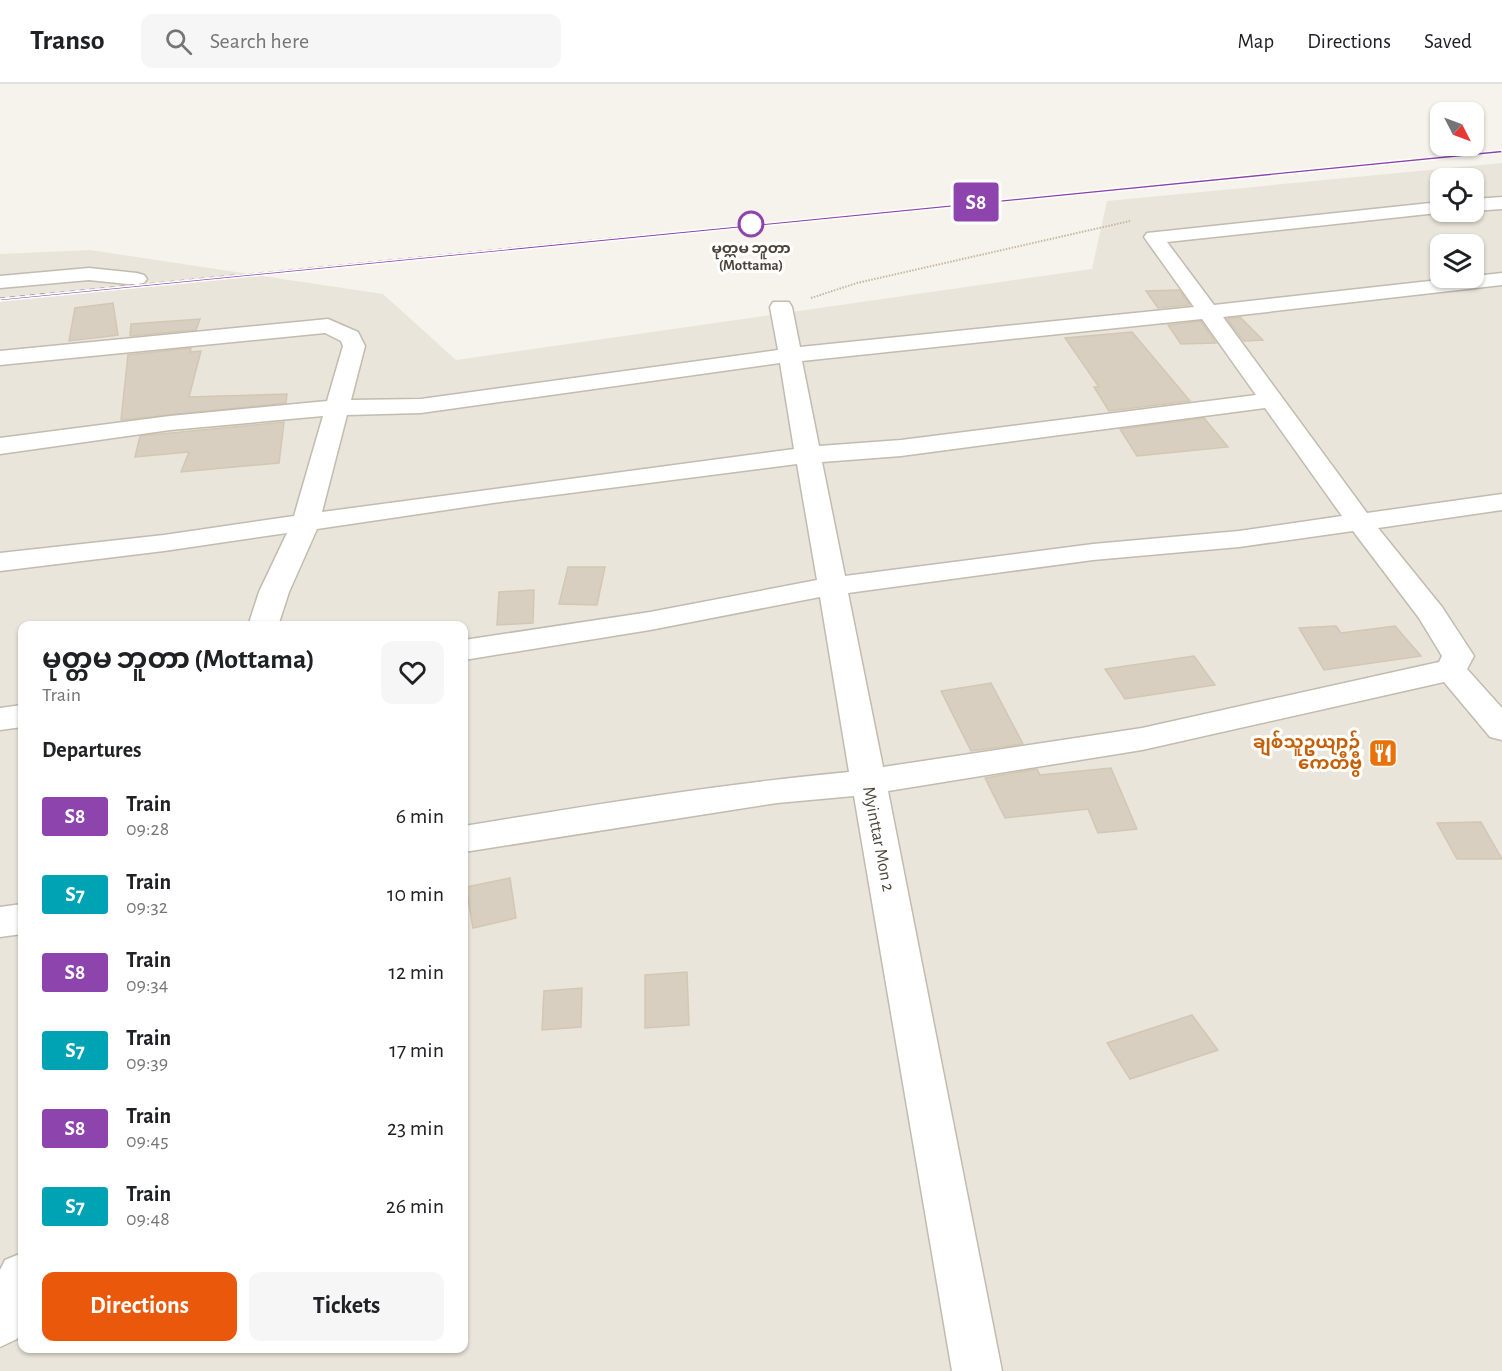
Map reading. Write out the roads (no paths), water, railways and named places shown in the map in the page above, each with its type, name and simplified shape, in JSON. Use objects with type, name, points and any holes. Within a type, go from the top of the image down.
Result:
[{"type":"street","points":[[1484,204],[1502,202]]},
{"type":"street","points":[[1430,209],[1154,237],[1359,521],[1431,614],[1458,656],[1451,670]]},
{"type":"street","points":[[0,282],[89,274],[137,279]]},
{"type":"street","points":[[0,446],[170,423],[335,408],[421,406],[790,355],[1210,312],[1502,279]]},
{"type":"street","name":"Myinttar Mon 2","points":[[782,308],[977,1371]]},
{"type":"street","points":[[0,358],[328,326],[350,337],[354,346],[335,408],[306,522],[273,591],[264,621]]},
{"type":"street","points":[[0,562],[164,543],[494,495],[808,455],[901,448],[1078,423],[1272,400]]},
{"type":"street","points":[[468,649],[650,621],[832,586],[1093,552],[1239,539],[1502,502]]},
{"type":"street","points":[[1451,670],[1502,729]]},
{"type":"street","points":[[468,838],[777,791],[868,782],[1142,739],[1451,670]]},
{"type":"street","points":[[0,719],[18,717]]},
{"type":"street","points":[[0,922],[18,919]]},
{"type":"street","points":[[0,1322],[18,1285]]},
{"type":"railway","points":[[638,237],[1502,152]]},
{"type":"railway","points":[[0,299],[654,235]]},
{"type":"train","name":"S8","points":[[0,299],[1502,152]]},
{"type":"place","name":"မုတ္တမ ဘူတာ (Mottama)","points":[[751,224]]},
{"type":"place","name":"ချစ်သူဥယျာဉ် ကေတီဗွီ","points":[[1383,753]]}]
